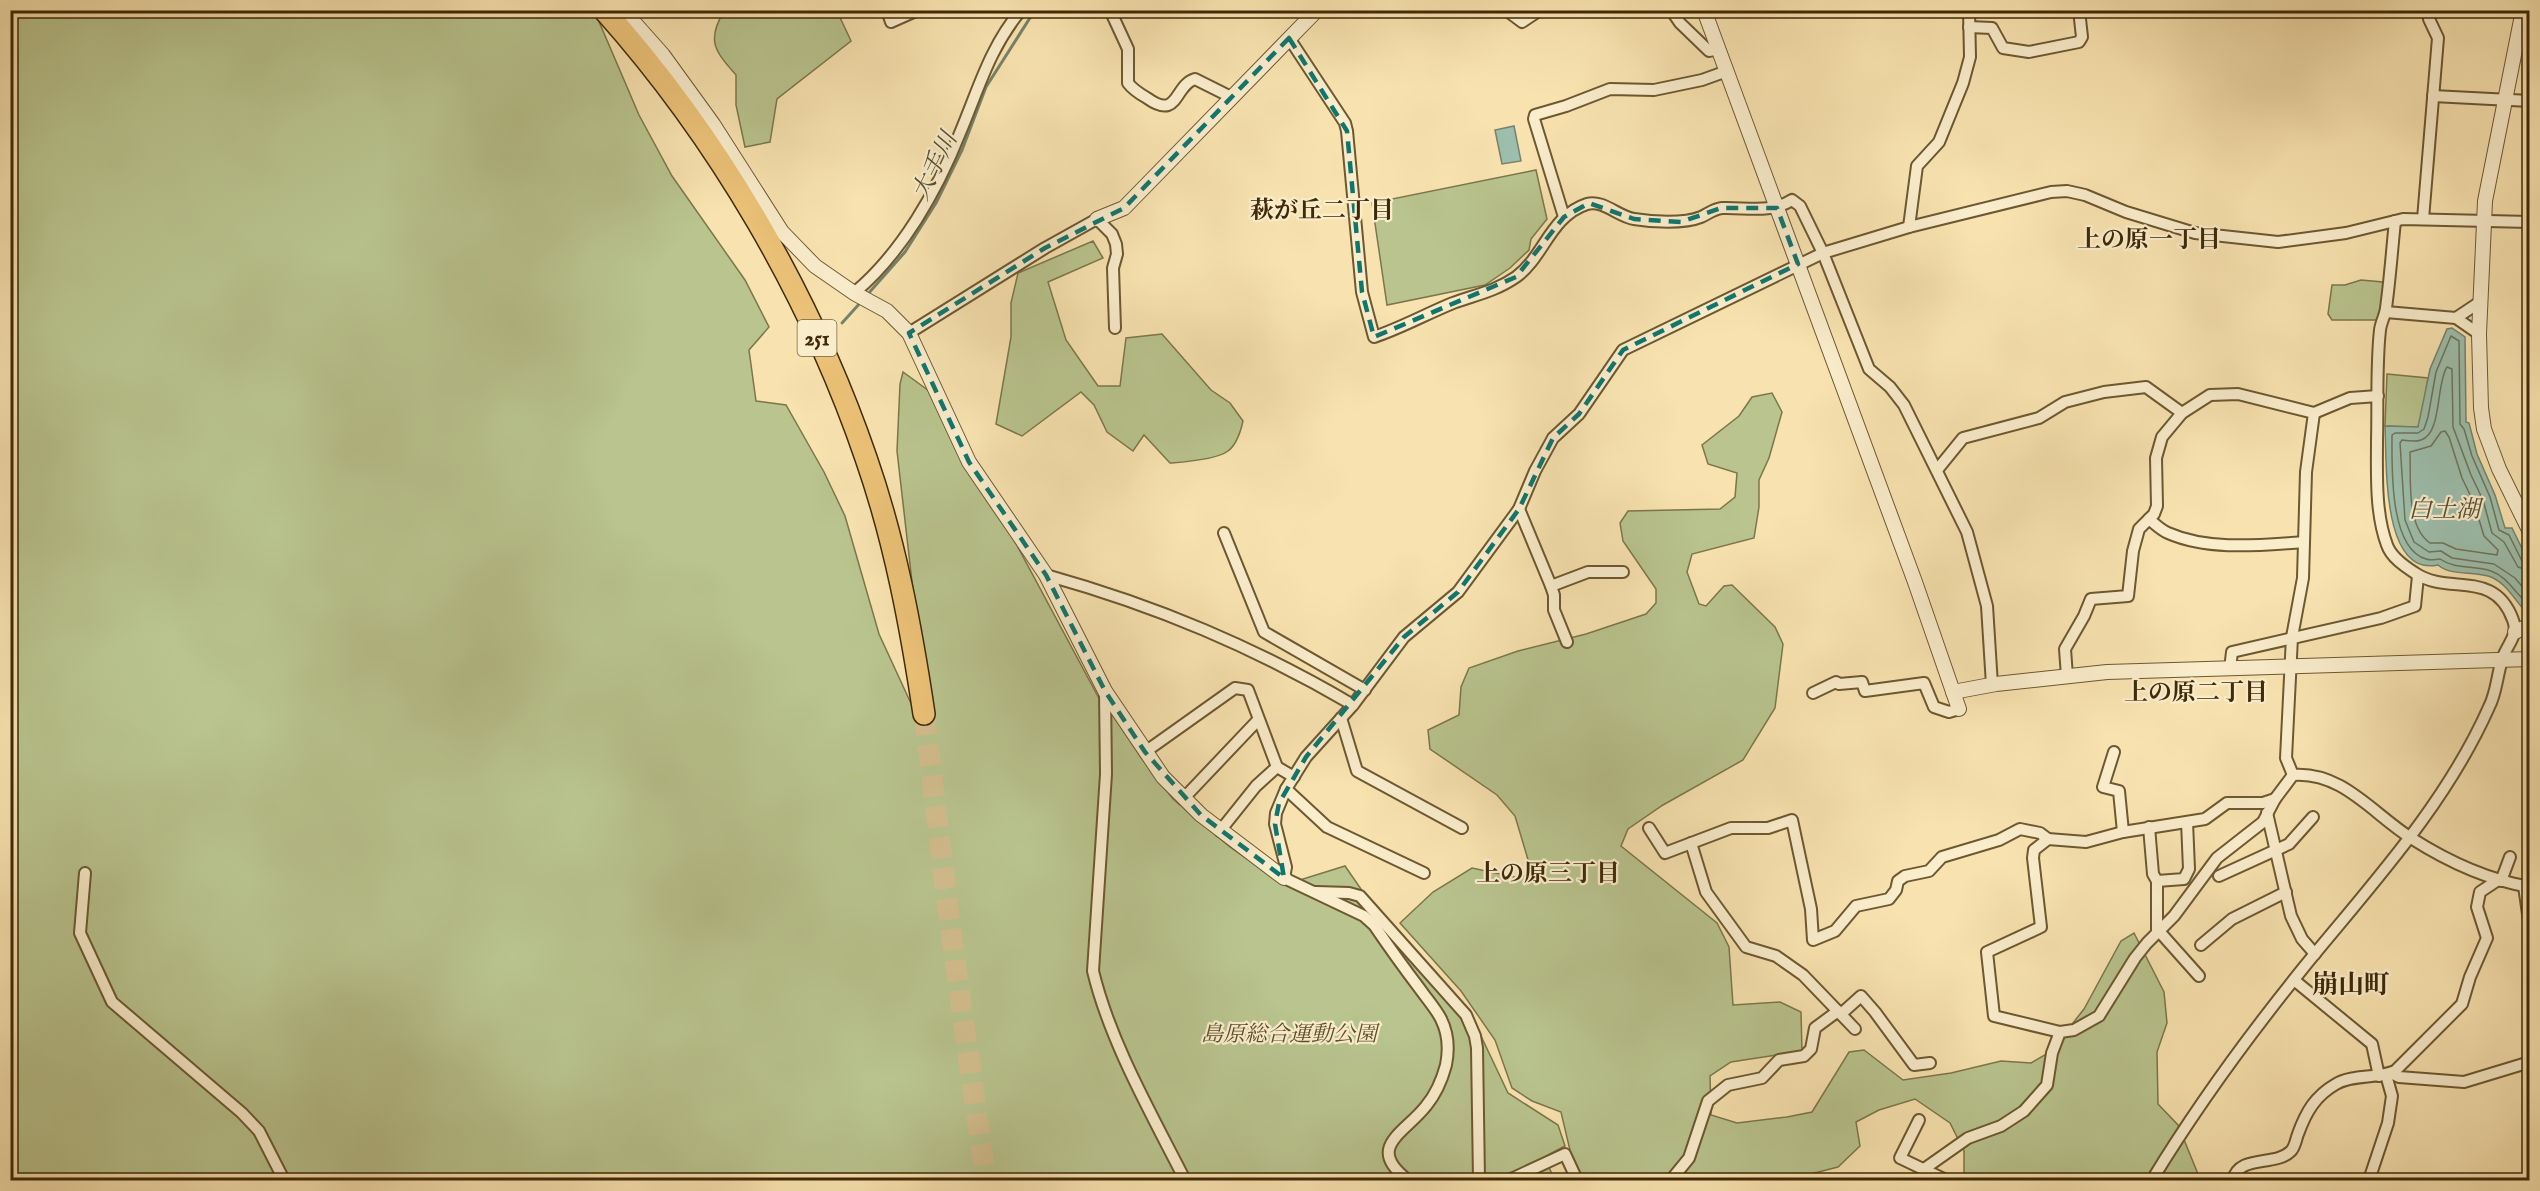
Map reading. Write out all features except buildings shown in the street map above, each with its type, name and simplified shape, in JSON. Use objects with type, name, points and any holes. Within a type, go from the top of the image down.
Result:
[{"type":"highway","name":"251","points":[[604,10],[639,50],[718,159],[756,220],[830,367],[866,458],[888,531],[904,596],[924,714]]},
{"type":"street","points":[[622,10],[663,56],[700,107],[782,232],[815,266],[861,297],[887,311],[909,333],[953,433],[969,462],[1046,575],[1105,691],[1144,752],[1183,799],[1220,831],[1284,878],[1309,892],[1352,908],[1374,925],[1441,1019],[1446,1034],[1446,1062],[1437,1091],[1426,1107],[1390,1145],[1389,1162],[1394,1170],[1408,1180]]},
{"type":"street","points":[[887,10],[891,22],[918,10]]},
{"type":"street","points":[[861,297],[928,200],[960,134],[992,52],[1021,10]]},
{"type":"street","points":[[1110,10],[1128,49],[1127,78],[1131,87],[1156,105],[1162,106],[1174,102],[1192,79],[1199,80],[1231,97]]},
{"type":"street","points":[[909,333],[1046,248],[1097,219],[1124,208],[1317,10]]},
{"type":"street","points":[[1506,10],[1522,22],[1540,10]]},
{"type":"street","points":[[1671,10],[1680,23],[1709,51],[1719,49]]},
{"type":"street","points":[[1704,10],[1959,709],[1949,712],[1934,707],[1924,683],[1865,691],[1862,682],[1839,684],[1836,682],[1813,693]]},
{"type":"street","points":[[1909,228],[1917,166],[1939,142],[1963,83],[1970,57],[1969,10]]},
{"type":"street","points":[[1969,27],[1992,28],[2003,48],[2029,52],[2079,42],[2082,37],[2079,10]]},
{"type":"street","points":[[2423,219],[2438,38],[2429,19],[2429,10]]},
{"type":"street","points":[[2523,10],[2489,173],[2483,221],[2479,334],[2481,408],[2484,429],[2499,469],[2529,532]]},
{"type":"street","points":[[1289,38],[1345,123],[1362,291],[1374,337],[1454,303],[1496,290],[1533,262],[1544,240],[1564,217],[1589,203],[1598,204],[1634,219],[1681,222],[1701,217],[1721,208],[1740,210],[1777,208],[1792,200],[1800,206],[1823,252],[1869,369],[1890,387],[1904,405],[1967,532],[1987,606],[1992,685]]},
{"type":"street","points":[[1564,217],[1534,119],[1536,113],[1566,106],[1610,88],[1654,90],[1709,78],[1727,71]]},
{"type":"street","points":[[2433,96],[2529,100]]},
{"type":"street","points":[[1284,878],[1286,867],[1275,824],[1276,813],[1286,789],[1306,757],[1353,705],[1404,638],[1458,592],[1519,509],[1535,471],[1553,438],[1579,414],[1623,350],[1823,252],[2019,199],[2067,191],[2195,233],[2278,242],[2346,233],[2395,221],[2423,219],[2529,222]]},
{"type":"street","points":[[1097,219],[1112,234],[1116,244],[1117,254],[1113,268],[1115,328]]},
{"type":"street","points":[[2152,1180],[2190,1119],[2294,980],[2411,838],[2469,747],[2491,705],[2502,662],[2515,637],[2515,622],[2510,613],[2499,597],[2485,587],[2446,583],[2418,576],[2397,560],[2387,546],[2380,512],[2377,471],[2378,396],[2380,327],[2386,312],[2395,221]]},
{"type":"street","points":[[2456,318],[2480,302]]},
{"type":"street","points":[[2386,312],[2456,318],[2479,334]]},
{"type":"street","points":[[1937,470],[1963,438],[2039,418],[2065,402],[2104,392],[2146,387],[2182,413]]},
{"type":"street","points":[[2067,676],[2065,648],[2091,599],[2128,596],[2133,551],[2139,529],[2154,514],[2157,506],[2156,458],[2162,437],[2182,413],[2210,395],[2238,394],[2314,413],[2350,398],[2378,396]]},
{"type":"street","points":[[2293,775],[2286,758],[2290,667],[2292,637],[2303,578],[2307,460],[2314,413]]},
{"type":"street","points":[[1519,509],[1551,586],[1554,595],[1554,610],[1567,642]]},
{"type":"street","points":[[2149,519],[2165,532],[2208,543],[2238,545],[2304,542]]},
{"type":"street","points":[[1224,533],[1264,632],[1365,690]]},
{"type":"street","points":[[1551,586],[1588,572],[1623,572]]},
{"type":"street","points":[[1046,575],[1116,595],[1231,640],[1295,671],[1353,705]]},
{"type":"street","points":[[2230,669],[2232,652],[2381,618],[2415,606],[2418,576]]},
{"type":"street","points":[[2515,632],[2529,625]]},
{"type":"street","points":[[1953,692],[1992,685],[2106,672],[2502,662],[2529,659]]},
{"type":"street","points":[[1144,752],[1235,688],[1248,690],[1277,767],[1294,777]]},
{"type":"street","points":[[1105,691],[1106,774],[1092,971],[1100,1002],[1154,1120],[1185,1180]]},
{"type":"street","points":[[1341,718],[1357,771],[1462,828]]},
{"type":"street","points":[[1183,799],[1258,720]]},
{"type":"street","points":[[2114,752],[2103,788],[2119,791],[2123,832]]},
{"type":"street","points":[[1220,831],[1256,786],[1277,767]]},
{"type":"street","points":[[2048,839],[2034,850],[2041,927],[1987,952],[1994,1016],[2060,1032],[2074,1030],[2099,1016],[2135,958],[2174,916],[2217,858],[2263,822],[2275,799],[2293,775],[2309,774],[2340,784],[2411,838],[2456,863],[2499,880],[2527,886],[2529,928]]},
{"type":"street","points":[[1286,789],[1327,827],[1424,873]]},
{"type":"street","points":[[1649,828],[1665,853],[1731,828],[1768,828],[1792,820],[1811,909],[1813,940],[1835,931],[1856,906],[1889,899],[1896,890],[1898,882],[1905,876],[1929,871],[1942,857],[1999,840],[2020,829],[2040,833],[2048,839],[2086,842],[2123,832],[2205,819],[2228,803],[2263,803],[2275,799]]},
{"type":"street","points":[[2267,813],[2291,916],[2302,939],[2315,954]]},
{"type":"street","points":[[2219,876],[2289,844],[2313,816]]},
{"type":"street","points":[[2157,881],[2184,879],[2190,869],[2187,822]]},
{"type":"street","points":[[2149,827],[2153,874],[2157,881],[2158,931],[2199,976]]},
{"type":"street","points":[[1691,843],[1706,892],[1746,947],[1776,956],[1803,975],[1855,1029]]},
{"type":"street","points":[[2385,1075],[2462,1004],[2487,938],[2477,907],[2480,892],[2499,880],[2510,857]]},
{"type":"street","points":[[85,873],[80,933],[112,1002],[242,1113],[259,1131],[284,1180]]},
{"type":"street","points":[[1309,892],[1348,893],[1360,896],[1466,1015],[1475,1036],[1476,1048],[1479,1180]]},
{"type":"street","points":[[2201,945],[2232,919],[2286,892]]},
{"type":"street","points":[[2294,980],[2372,1044],[2385,1075],[2392,1096],[2388,1123],[2369,1180]]},
{"type":"street","points":[[1671,1180],[1689,1158],[1704,1108],[1713,1095],[1728,1085],[1762,1078],[1779,1060],[1804,1056],[1811,1050],[1815,1028],[1860,996],[1875,1012],[1914,1065],[1929,1063]]},
{"type":"street","points":[[1924,1169],[1968,1138],[2001,1126],[2024,1111],[2047,1085],[2052,1053],[2060,1032]]},
{"type":"street","points":[[2233,1180],[2235,1174],[2244,1165],[2279,1159],[2292,1150],[2306,1114],[2319,1094],[2339,1082],[2385,1075],[2464,1082],[2529,1062]]},
{"type":"street","points":[[1919,1120],[1900,1158],[1946,1180]]},
{"type":"street","points":[[1509,1180],[1565,1154],[1576,1180]]},
{"type":"highlighted area","points":[[1289,38],[1347,131],[1362,292],[1374,337],[1516,277],[1564,217],[1589,203],[1634,219],[1681,222],[1721,208],[1777,208],[1798,264],[1623,350],[1579,414],[1553,438],[1519,509],[1458,592],[1404,637],[1306,757],[1279,803],[1275,824],[1284,878],[1201,815],[1145,752],[1105,691],[1046,575],[969,462],[909,333],[1045,248],[1124,208]]},
{"type":"green space","name":"島原総合運動公園","points":[[10,11],[591,11],[597,17],[639,115],[672,176],[745,280],[769,327],[749,350],[756,401],[786,405],[824,472],[845,516],[879,634],[920,723],[914,599],[897,451],[900,384],[903,372],[929,391],[1013,538],[1109,717],[1110,711],[1173,799],[1230,847],[1284,885],[1345,866],[1363,892],[1471,1015],[1508,1093],[1558,1125],[1565,1146],[1544,1157],[1555,1180],[11,1180]]},
{"type":"green space","points":[[724,11],[837,11],[851,41],[777,99],[770,142],[745,147],[736,105],[736,75],[715,45],[715,30]]},
{"type":"green space","points":[[1536,170],[1547,219],[1531,239],[1529,250],[1510,268],[1485,285],[1387,305],[1372,203]]},
{"type":"green space","points":[[1093,241],[1103,258],[1048,282],[1066,340],[1098,386],[1120,386],[1126,338],[1162,334],[1211,390],[1230,403],[1243,421],[1236,441],[1228,451],[1208,458],[1170,463],[1144,435],[1133,451],[1107,432],[1094,405],[1081,392],[1022,436],[996,424],[1011,337],[1011,303],[1018,273]]},
{"type":"green space","points":[[2361,280],[2383,282],[2383,304],[2377,320],[2332,320],[2328,314],[2332,285],[2345,285]]},
{"type":"green space","points":[[2387,374],[2428,378],[2418,427],[2385,426]]},
{"type":"green space","points":[[1772,393],[1782,412],[1769,458],[1759,480],[1759,507],[1754,538],[1692,554],[1687,572],[1699,604],[1706,606],[1724,586],[1732,585],[1775,627],[1783,644],[1775,708],[1743,760],[1663,805],[1628,829],[1621,846],[1717,923],[1729,947],[1733,1005],[1780,1002],[1801,1012],[1802,1051],[1731,1062],[1710,1076],[1711,1115],[1737,1123],[1812,1112],[1849,1052],[1864,1050],[1903,1080],[1951,1073],[2001,1061],[2031,1063],[2050,1052],[2084,1009],[2121,941],[2134,933],[2164,992],[2167,1023],[2157,1052],[2158,1104],[2178,1125],[2198,1174],[2197,1180],[1964,1180],[1964,1151],[1950,1123],[1915,1099],[1879,1110],[1856,1122],[1860,1146],[1838,1167],[1787,1180],[1577,1180],[1561,1112],[1532,1101],[1512,1088],[1495,1040],[1461,991],[1400,923],[1433,892],[1472,868],[1519,878],[1529,873],[1529,863],[1515,816],[1497,795],[1430,749],[1428,730],[1459,715],[1461,687],[1469,668],[1518,651],[1586,634],[1646,614],[1656,603],[1656,589],[1623,541],[1620,523],[1628,511],[1720,509],[1735,497],[1737,473],[1708,464],[1702,445],[1739,416],[1752,397]]},
{"type":"water","points":[[1514,126],[1521,161],[1502,164],[1495,130]]},
{"type":"water","name":"白土湖","points":[[2452,328],[2465,337],[2466,422],[2469,423],[2477,454],[2495,495],[2505,528],[2512,528],[2529,563],[2529,611],[2525,611],[2504,586],[2494,578],[2449,571],[2438,565],[2419,564],[2406,553],[2397,536],[2388,489],[2385,426],[2418,427],[2430,369],[2447,329]]},
{"type":"waterway","name":"大手川","points":[[867,295],[905,252],[936,203],[962,150],[986,87],[1035,10]]},
{"type":"waterway","name":"大手川","points":[[842,323],[861,302]]},
{"type":"tunnel","points":[[924,714],[952,940],[986,1180]]},
{"type":"district","name":"萩が丘二丁目","points":[[1322,210]]},
{"type":"district","name":"上の原一丁目","points":[[2149,239]]},
{"type":"district","name":"上の原二丁目","points":[[2196,692]]},
{"type":"district","name":"上の原三丁目","points":[[1548,873]]},
{"type":"district","name":"崩山町","points":[[2351,984]]}]
